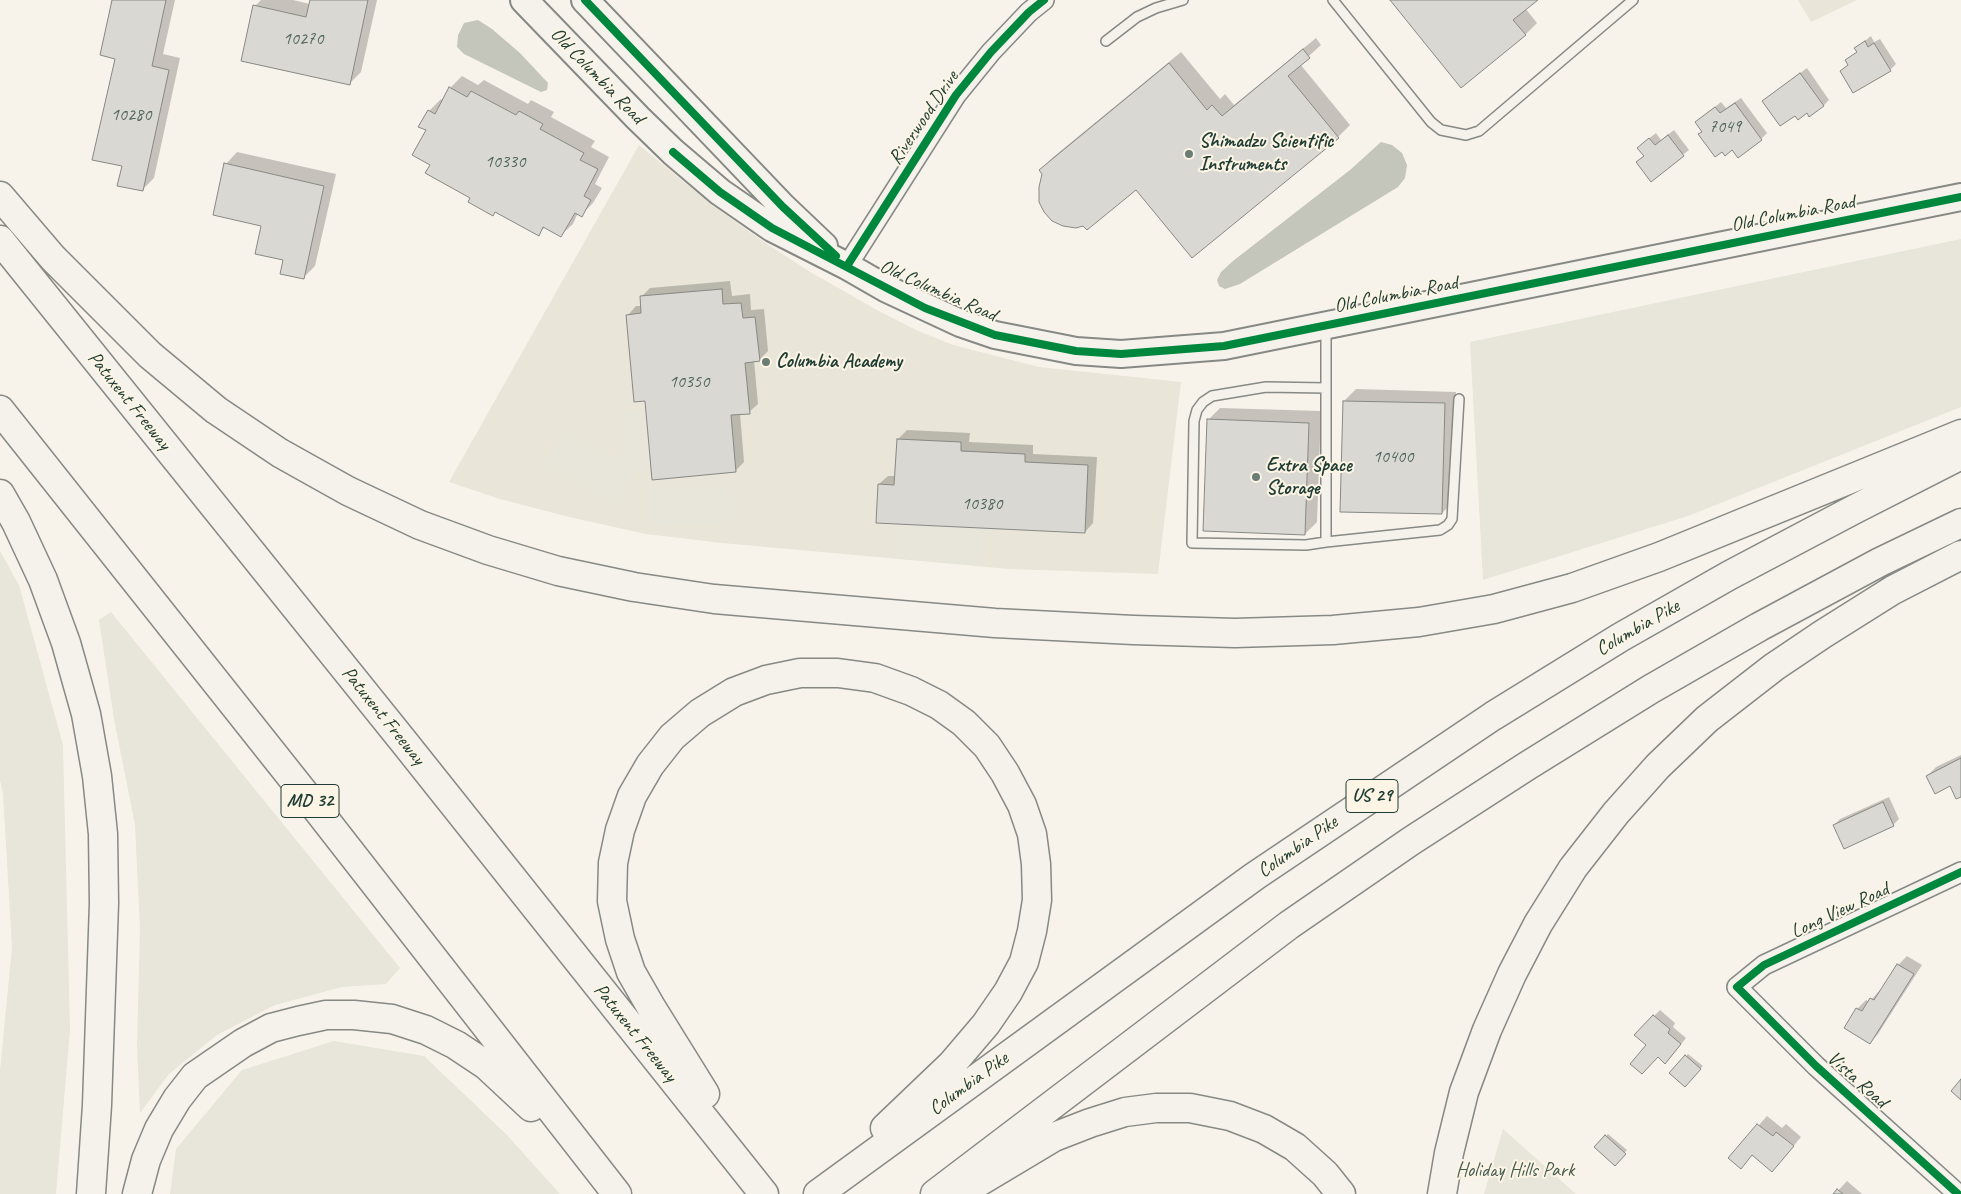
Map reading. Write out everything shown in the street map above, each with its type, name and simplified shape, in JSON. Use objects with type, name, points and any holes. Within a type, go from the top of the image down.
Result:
[{"type":"highway","points":[[0,196],[53,258],[150,355],[216,410],[280,453],[348,491],[420,525],[488,550],[558,571],[634,587],[714,598],[985,622],[1133,630],[1235,633],[1333,630],[1419,622],[1494,609],[1572,588],[1660,557],[1961,434]]},
{"type":"highway","name":"Patuxent Freeway","points":[[0,240],[757,1177]]},
{"type":"highway","name":"MD 32","points":[[0,410],[316,808],[615,1194]]},
{"type":"highway","name":"Columbia Pike","points":[[817,1194],[1255,876],[1493,716],[1621,637],[1730,575],[1854,508],[1961,455]]},
{"type":"highway","points":[[0,494],[16,522],[43,580],[66,643],[86,714],[97,776],[103,834],[104,913],[97,1104],[91,1194]]},
{"type":"highway","points":[[935,1194],[1289,925],[1411,841],[1527,766],[1652,689],[1837,586],[1961,523]]},
{"type":"highway","points":[[1442,1194],[1449,1153],[1464,1092],[1487,1030],[1512,974],[1538,924],[1573,868],[1616,813],[1658,766],[1707,719],[1774,667],[1894,590],[1961,555]]},
{"type":"highway","points":[[784,1194],[757,1177],[651,1007],[632,972],[620,939],[612,901],[613,863],[620,830],[632,796],[650,765],[672,737],[700,713],[734,692],[766,680],[800,673],[838,673],[875,678],[911,690],[939,705],[964,724],[987,746],[1005,773],[1022,805],[1032,834],[1036,864],[1037,900],[1024,962],[1008,992],[986,1024],[952,1064],[817,1194]]},
{"type":"highway","points":[[404,742],[563,918],[705,1094]]},
{"type":"highway","points":[[137,1194],[146,1160],[159,1129],[177,1099],[195,1076],[243,1042],[271,1028],[326,1015],[354,1014],[392,1019],[426,1030],[456,1045],[486,1065],[519,1095],[615,1194]]},
{"type":"highway","points":[[957,1194],[1054,1137],[1125,1112],[1156,1108],[1198,1110],[1230,1116],[1264,1129],[1295,1147],[1325,1174],[1341,1194]]},
{"type":"street","name":"Old Columbia Road","points":[[524,0],[672,152],[720,192],[772,228],[847,266],[887,289],[960,323],[995,335],[1076,350],[1121,354],[1224,346],[1961,197]]},
{"type":"street","name":"Old Columbia Road","points":[[585,0],[783,207],[847,266]]},
{"type":"street","name":"Riverwood Drive","points":[[847,266],[956,95],[991,52],[1029,12],[1044,0]]},
{"type":"street","name":"Long View Road","points":[[1737,987],[1764,965],[1961,872]]},
{"type":"street","name":"Vista Road","points":[[1737,987],[1816,1066],[1958,1194]]},
{"type":"lane","points":[[1106,41],[1137,17],[1156,8],[1183,0]]},
{"type":"lane","points":[[1333,0],[1431,122],[1441,130],[1466,135],[1479,131],[1633,0]]},
{"type":"lane","points":[[1326,325],[1326,542]]},
{"type":"lane","points":[[1326,388],[1266,387],[1212,396],[1203,402],[1197,410],[1194,421],[1192,543],[1306,546],[1326,542],[1440,530],[1448,525],[1452,519],[1459,399]]},
{"type":"shaded area","points":[[1798,0],[1857,0],[1811,22]]},
{"type":"shaded area","points":[[478,20],[492,29],[520,53],[548,83],[547,90],[541,92],[464,54],[457,47],[458,35],[464,23]]},
{"type":"shaded area","points":[[1381,142],[1392,145],[1402,153],[1407,165],[1405,178],[1398,187],[1240,284],[1225,289],[1219,286],[1217,280],[1221,272],[1233,261],[1350,170]]},
{"type":"shaded area","name":"Columbia Academy","points":[[639,145],[712,205],[764,242],[812,273],[916,330],[953,345],[1039,367],[1181,382],[1158,574],[1009,569],[722,543],[646,534],[500,499],[449,482]]},
{"type":"green space","points":[[1961,239],[1961,407],[1688,516],[1483,580],[1470,342]]},
{"type":"green space","points":[[646,410],[651,466],[634,468],[619,504],[546,465],[560,431],[614,460],[625,441],[623,413]]},
{"type":"green space","points":[[731,486],[733,522],[650,526],[648,489]]},
{"type":"green space","points":[[894,524],[984,528],[982,566],[891,558]]},
{"type":"green space","points":[[0,551],[19,585],[63,745],[70,1030],[56,1194],[0,1194],[0,1071],[12,947],[3,794],[0,780]]},
{"type":"green space","points":[[111,612],[400,968],[386,984],[342,987],[275,1005],[217,1035],[169,1074],[140,1113],[137,1046],[140,928],[135,825],[114,719],[99,620]]},
{"type":"green space","points":[[334,1041],[424,1056],[507,1135],[560,1194],[170,1194],[176,1149],[242,1070]]},
{"type":"green space","name":"Holiday Hills Park","points":[[1503,1129],[1576,1194],[1484,1194]]},
{"type":"building","points":[[112,0],[166,0],[152,66],[169,70],[143,191],[117,186],[122,166],[92,160],[115,59],[100,55]]},
{"type":"building","points":[[310,0],[368,0],[350,85],[241,61],[253,5],[306,17]]},
{"type":"building","points":[[1390,0],[1538,0],[1513,20],[1526,35],[1461,88]]},
{"type":"building","points":[[1865,41],[1868,47],[1874,43],[1891,71],[1853,93],[1840,71],[1848,65],[1845,60],[1857,52],[1854,48]]},
{"type":"building","name":"Shimadzu Scientific Instruments","points":[[1303,49],[1310,58],[1288,76],[1339,138],[1192,258],[1136,190],[1087,230],[1083,226],[1076,228],[1063,226],[1052,221],[1044,212],[1039,202],[1039,187],[1042,174],[1039,170],[1169,63],[1207,110],[1212,105],[1222,116]]},
{"type":"building","points":[[1800,73],[1824,106],[1809,117],[1807,113],[1798,120],[1795,116],[1780,126],[1762,101]]},
{"type":"building","points":[[449,87],[467,97],[471,91],[516,115],[519,111],[543,124],[540,129],[584,153],[580,160],[598,169],[584,196],[591,200],[582,217],[575,213],[561,237],[543,227],[539,236],[495,212],[493,216],[468,202],[470,198],[425,173],[430,165],[412,155],[426,130],[418,127],[428,110],[435,114]]},
{"type":"building","points":[[1735,103],[1762,140],[1738,158],[1732,150],[1725,156],[1722,152],[1715,157],[1698,134],[1702,132],[1695,122],[1715,107],[1720,113]]},
{"type":"building","points":[[1668,135],[1684,156],[1651,182],[1636,162],[1644,156],[1637,148],[1649,138],[1655,145]]},
{"type":"building","points":[[224,163],[324,186],[304,279],[280,274],[283,260],[255,254],[261,226],[213,215]]},
{"type":"building","points":[[722,289],[723,304],[741,303],[743,318],[755,317],[760,361],[745,363],[750,414],[731,415],[736,472],[652,480],[645,401],[634,402],[626,315],[641,313],[640,296]]},
{"type":"building","name":"Extra Space Storage","points":[[1343,401],[1445,403],[1442,514],[1340,512]]},
{"type":"building","name":"Extra Space Storage","points":[[1207,419],[1309,423],[1305,535],[1203,531]]},
{"type":"building","points":[[897,439],[961,442],[961,451],[1025,454],[1025,462],[1088,465],[1085,533],[876,523],[878,484],[894,485]]},
{"type":"building","points":[[1961,758],[1961,797],[1956,799],[1950,786],[1935,794],[1926,776]]},
{"type":"building","points":[[1883,802],[1894,826],[1844,849],[1833,825]]},
{"type":"building","points":[[1897,964],[1914,974],[1870,1044],[1844,1028],[1856,1008],[1862,1011],[1870,998],[1874,1000]]},
{"type":"building","points":[[1653,1015],[1670,1029],[1668,1033],[1681,1044],[1665,1064],[1658,1057],[1642,1074],[1630,1064],[1646,1045],[1634,1035]]},
{"type":"building","points":[[1685,1055],[1701,1069],[1685,1087],[1669,1073]]},
{"type":"building","points":[[1961,1079],[1961,1100],[1951,1091]]},
{"type":"building","points":[[1757,1124],[1773,1136],[1776,1132],[1794,1146],[1772,1172],[1752,1155],[1741,1169],[1728,1158]]},
{"type":"building","points":[[1605,1135],[1626,1154],[1615,1166],[1594,1147]]},
{"type":"building","points":[[1837,1189],[1843,1194],[1833,1194]]},
{"type":"cycle path","points":[[585,0],[783,207],[836,256]]},
{"type":"cycle path","points":[[847,266],[956,95],[991,52],[1029,12],[1044,0]]},
{"type":"cycle path","points":[[673,152],[720,192],[772,228],[925,308],[995,335],[1076,351],[1121,354],[1224,346],[1961,197]]},
{"type":"cycle path","points":[[1958,1194],[1816,1066],[1737,987],[1764,965],[1961,872]]},
{"type":"place","name":"Shimadzu Scientific Instruments","points":[[1189,154]]},
{"type":"place","name":"Columbia Academy","points":[[766,362]]},
{"type":"place","name":"Extra Space Storage","points":[[1256,477]]}]
